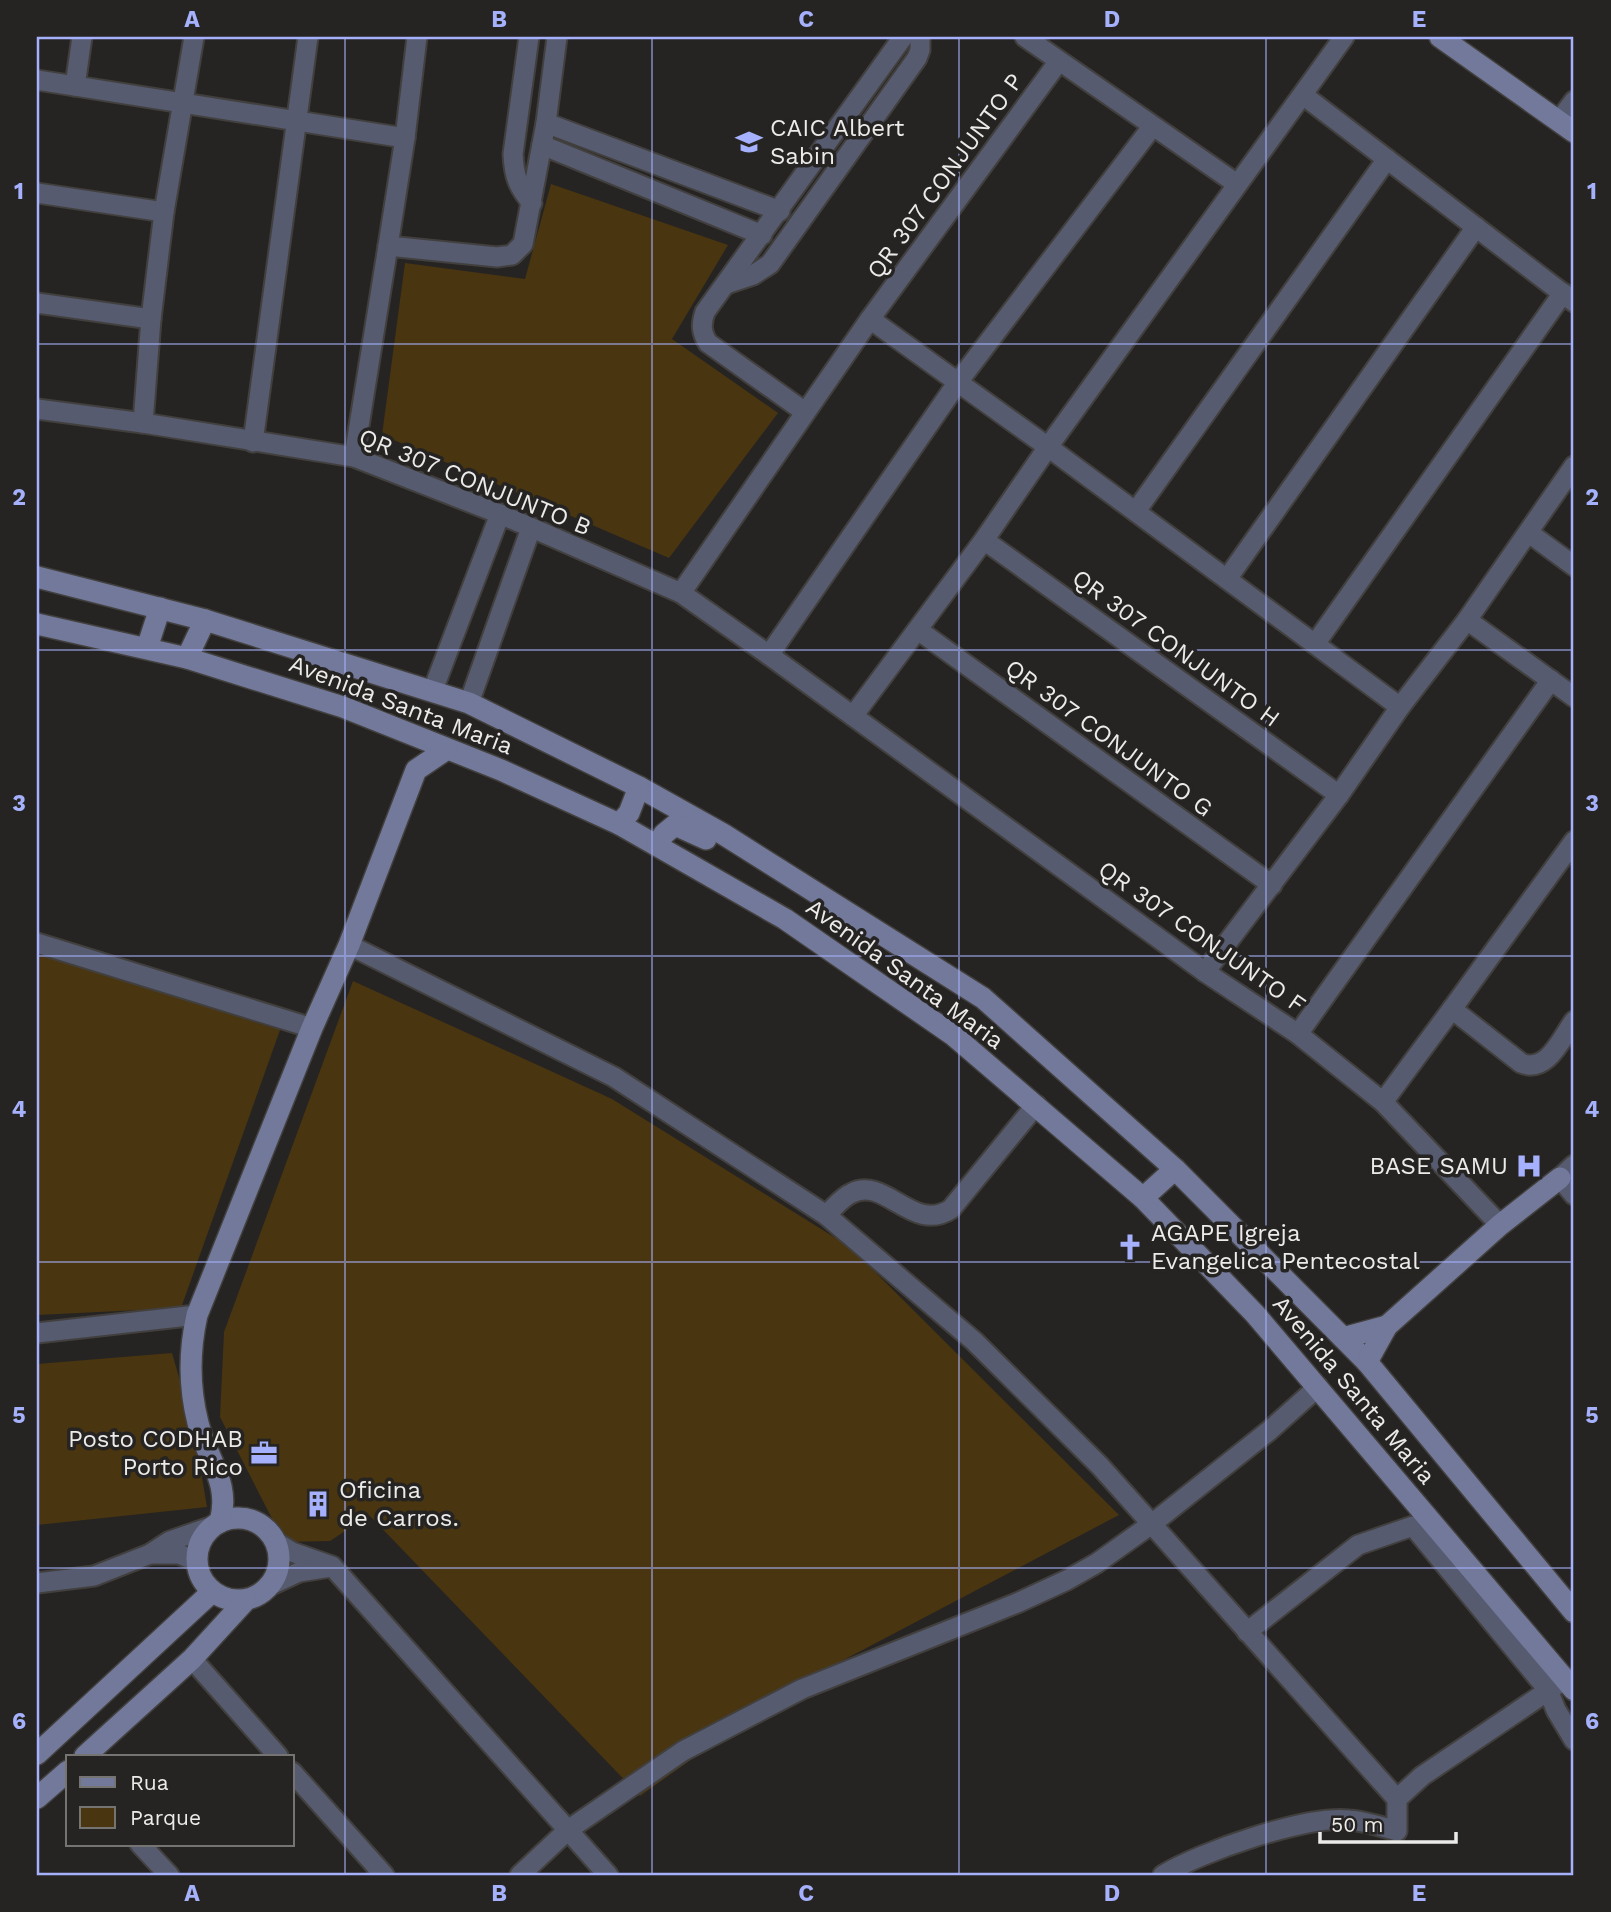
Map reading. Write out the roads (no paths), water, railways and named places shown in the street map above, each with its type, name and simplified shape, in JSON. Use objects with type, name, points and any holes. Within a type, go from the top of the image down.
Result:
[{"type":"main road","points":[[1440,37],[1567,127]]},
{"type":"main road","name":"Avenida Santa Maria","points":[[37,578],[205,620],[469,703],[639,787],[770,862],[983,998],[1175,1169],[1367,1362],[1574,1612]]},
{"type":"main road","points":[[147,648],[160,608]]},
{"type":"main road","points":[[187,658],[205,620]]},
{"type":"main road","name":"Avenida Santa Maria","points":[[37,624],[187,658],[343,707],[500,770],[619,824],[785,919],[953,1035],[1143,1198],[1255,1314],[1318,1387],[1562,1687]]},
{"type":"main road","points":[[207,1447],[253,1520],[266,1529],[276,1542],[278,1572],[271,1585],[259,1595],[246,1600],[225,1598],[212,1592],[200,1574],[196,1561],[201,1544],[216,1524],[225,1504],[198,1425],[191,1361],[197,1315],[312,1028],[349,945],[416,770],[414,758],[402,731]]},
{"type":"main road","points":[[416,770],[447,749]]},
{"type":"main road","points":[[619,824],[629,813],[639,787]]},
{"type":"main road","points":[[657,845],[664,834],[675,825],[743,855],[770,862]]},
{"type":"main road","points":[[1143,1198],[1175,1169]]},
{"type":"main road","points":[[1367,1362],[1387,1326],[1500,1225],[1567,1172]]},
{"type":"main road","points":[[1343,1338],[1387,1326]]},
{"type":"main road","points":[[216,1524],[236,1517],[253,1520]]},
{"type":"main road","points":[[37,1754],[212,1592]]},
{"type":"main road","points":[[86,1755],[192,1659],[246,1600]]},
{"type":"main road","points":[[37,1798],[66,1773]]},
{"type":"street","points":[[75,86],[82,37]]},
{"type":"street","points":[[143,423],[151,318],[164,212],[194,37]]},
{"type":"street","points":[[253,442],[308,37]]},
{"type":"street","points":[[354,457],[405,138],[417,37]]},
{"type":"street","points":[[529,37],[513,154],[513,172],[518,188],[532,204]]},
{"type":"street","points":[[388,246],[497,257],[512,255],[523,244],[546,123],[557,37]]},
{"type":"street","points":[[805,412],[708,343],[702,333],[705,312],[903,37]]},
{"type":"street","points":[[726,284],[753,275],[770,264],[917,58],[920,37]]},
{"type":"street","points":[[1025,37],[1237,184]]},
{"type":"street","points":[[853,716],[984,540],[1048,446],[1344,37]]},
{"type":"street","name":"QR 307 CONJUNTO P","points":[[870,320],[1059,61]]},
{"type":"street","points":[[37,80],[405,138]]},
{"type":"street","points":[[1303,95],[1568,297],[1315,644]]},
{"type":"street","points":[[1567,127],[1574,101]]},
{"type":"street","points":[[546,123],[780,211]]},
{"type":"street","points":[[769,655],[958,382],[1152,127]]},
{"type":"street","points":[[541,145],[762,235]]},
{"type":"street","points":[[1136,511],[1387,159]]},
{"type":"street","points":[[37,193],[164,212]]},
{"type":"street","points":[[1227,579],[1476,226]]},
{"type":"street","points":[[37,303],[151,318]]},
{"type":"street","points":[[681,593],[870,320],[1048,446],[1400,707]]},
{"type":"street","name":"QR 307 CONJUNTO B","points":[[37,409],[354,457],[500,514],[681,593],[769,655]]},
{"type":"street","points":[[1205,972],[1272,886],[1400,707],[1467,620],[1574,466]]},
{"type":"street","points":[[433,690],[500,514]]},
{"type":"street","points":[[469,703],[531,528]]},
{"type":"street","points":[[1529,533],[1574,566]]},
{"type":"street","name":"QR 307 CONJUNTO H","points":[[984,540],[1339,794]]},
{"type":"street","points":[[1467,620],[1574,696]]},
{"type":"street","name":"QR 307 CONJUNTO G","points":[[918,630],[1272,886]]},
{"type":"street","name":"QR 307 CONJUNTO F","points":[[769,655],[1205,972],[1298,1034],[1383,1102],[1500,1225]]},
{"type":"street","points":[[1298,1034],[1551,680]]},
{"type":"street","points":[[1383,1102],[1574,841]]},
{"type":"street","points":[[37,943],[312,1028]]},
{"type":"street","points":[[349,945],[614,1077],[826,1215],[974,1341],[1100,1466],[1397,1799],[1397,1831],[1349,1820],[1311,1822],[1222,1848],[1184,1863],[1163,1875]]},
{"type":"street","points":[[1452,1009],[1528,1066],[1538,1066],[1545,1062],[1574,1021]]},
{"type":"street","points":[[826,1215],[849,1194],[861,1189],[874,1191],[919,1214],[943,1214],[951,1209],[1035,1105]]},
{"type":"street","points":[[1567,1172],[1574,1195]]},
{"type":"street","points":[[37,1333],[197,1315]]},
{"type":"street","points":[[520,1875],[568,1830],[682,1751],[802,1689],[1017,1603],[1097,1563],[1153,1523],[1270,1430],[1318,1387]]},
{"type":"street","points":[[37,1583],[94,1576],[150,1554],[170,1541],[216,1524]]},
{"type":"street","points":[[1247,1632],[1358,1545],[1413,1526],[1562,1687]]},
{"type":"street","points":[[276,1542],[292,1552],[332,1566],[608,1875]]},
{"type":"street","points":[[150,1554],[179,1554],[196,1561]]},
{"type":"street","points":[[271,1585],[299,1572],[332,1566]]},
{"type":"street","points":[[192,1659],[277,1755]]},
{"type":"street","points":[[1562,1687],[1556,1710],[1574,1740]]},
{"type":"street","points":[[1397,1799],[1422,1776],[1562,1687]]},
{"type":"street","points":[[294,1774],[384,1875]]},
{"type":"street","points":[[142,1846],[169,1875]]},
{"type":"place","name":"CAIC Albert Sabin","points":[[749,142]]},
{"type":"place","name":"BASE SAMU","points":[[1529,1166]]},
{"type":"place","name":"AGAPE Igreja Evangelica Pentecostal","points":[[1130,1247]]},
{"type":"place","name":"Posto CODHAB Porto Rico","points":[[264,1453]]},
{"type":"place","name":"Oficina de Carros.","points":[[318,1504]]}]
